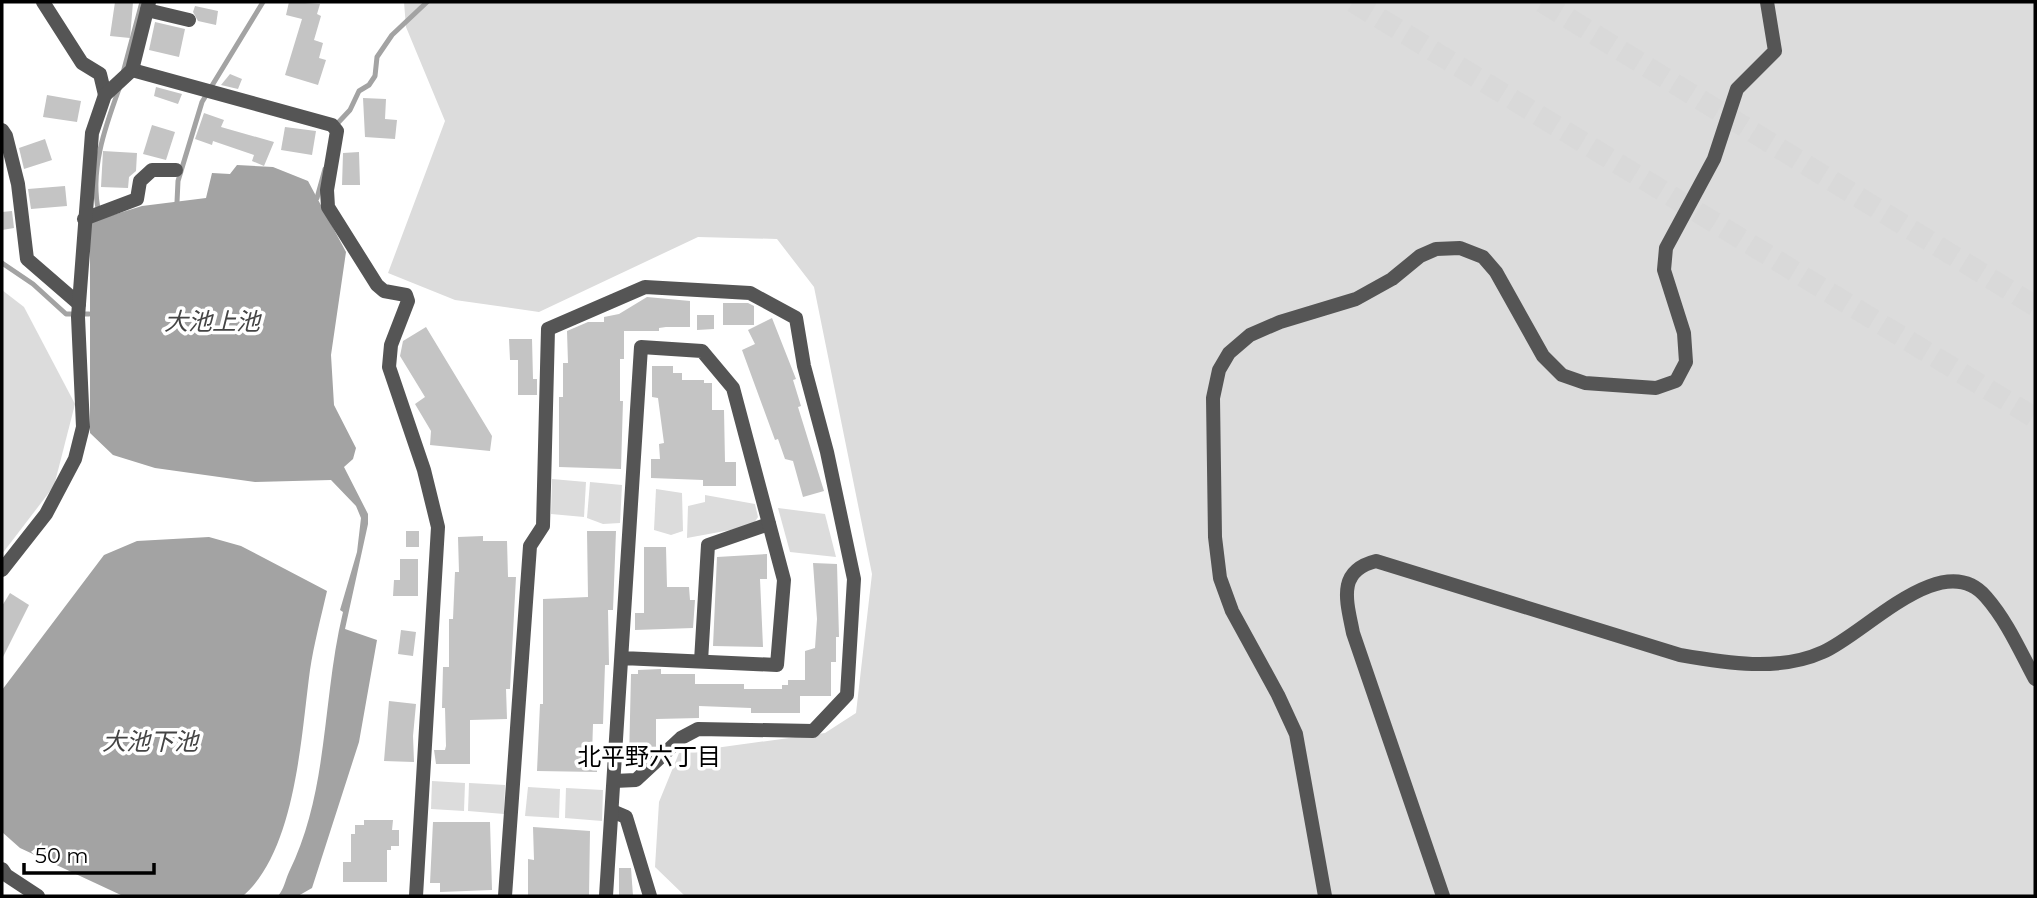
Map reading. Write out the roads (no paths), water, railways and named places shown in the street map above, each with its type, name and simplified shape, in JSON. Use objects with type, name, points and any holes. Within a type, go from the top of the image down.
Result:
[{"type":"street","points":[[43,2],[82,63],[100,74],[105,95]]},
{"type":"street","points":[[1325,896],[1296,734],[1232,611],[1220,578],[1215,537],[1213,398],[1219,369],[1229,352],[1250,335],[1280,322],[1356,299],[1392,279],[1420,256],[1436,249],[1460,248],[1483,257],[1496,272],[1543,356],[1562,375],[1585,383],[1656,388],[1676,381],[1686,362],[1684,333],[1664,270],[1666,248],[1714,159],[1737,89],[1775,51],[1767,2]]},
{"type":"street","points":[[2,570],[46,514],[75,459],[83,427],[79,304],[84,219],[92,134],[105,95],[132,69],[148,6],[189,20]]},
{"type":"street","points":[[132,69],[332,125],[337,131],[327,190],[328,207],[377,285],[384,291],[405,295],[408,302],[391,345],[389,367],[424,470],[438,527],[416,896]]},
{"type":"street","points":[[2,130],[6,136],[18,184],[27,258],[79,304]]},
{"type":"street","points":[[84,219],[137,200],[140,181],[152,170],[176,170]]},
{"type":"street","points":[[505,896],[530,546],[543,526],[548,329],[645,287],[750,293],[796,318],[804,366],[827,452],[853,579],[847,695],[813,731],[698,729],[681,738],[636,780],[614,781]]},
{"type":"street","points":[[606,896],[641,347],[702,351],[733,388],[784,580],[777,665],[622,658]]},
{"type":"street","points":[[701,662],[708,545],[769,524]]},
{"type":"street","points":[[1443,896],[1353,633],[1346,595],[1349,580],[1362,565],[1376,561],[1680,655],[1728,663],[1793,661],[1822,653],[1853,636],[1920,589],[1941,581],[1966,583],[1984,594],[2004,621],[2035,679]]},
{"type":"street","points":[[612,811],[626,817],[650,896]]},
{"type":"street","points":[[2,869],[6,875],[38,896]]},
{"type":"water","name":"大池上池","points":[[237,165],[273,167],[308,181],[346,252],[331,355],[334,405],[356,448],[353,459],[344,467],[368,514],[345,629],[377,640],[359,742],[312,888],[298,896],[278,896],[302,841],[318,777],[343,612],[340,610],[357,552],[361,518],[356,506],[331,480],[255,482],[155,468],[113,455],[90,433],[90,222],[142,206],[206,198],[212,173],[230,174]]},
{"type":"water","name":"大池下池","points":[[209,537],[241,546],[327,591],[312,660],[293,790],[275,851],[261,876],[243,896],[123,896],[20,848],[2,832],[2,690],[104,555],[137,541]]},
{"type":"waterway","points":[[123,73],[142,2]]},
{"type":"waterway","points":[[177,202],[178,181],[202,102],[263,2]]},
{"type":"waterway","points":[[335,126],[350,110],[359,91],[369,85],[375,76],[377,57],[392,35],[427,2]]},
{"type":"waterway","points":[[99,213],[96,197],[97,166],[119,89]]},
{"type":"waterway","points":[[317,198],[325,169]]},
{"type":"waterway","points":[[2,263],[33,284],[66,314],[89,314]]},
{"type":"tunnel","points":[[1353,2],[2035,418]]},
{"type":"tunnel","points":[[1542,2],[2035,306]]},
{"type":"district","name":"北平野六丁目","points":[[649,757]]}]
